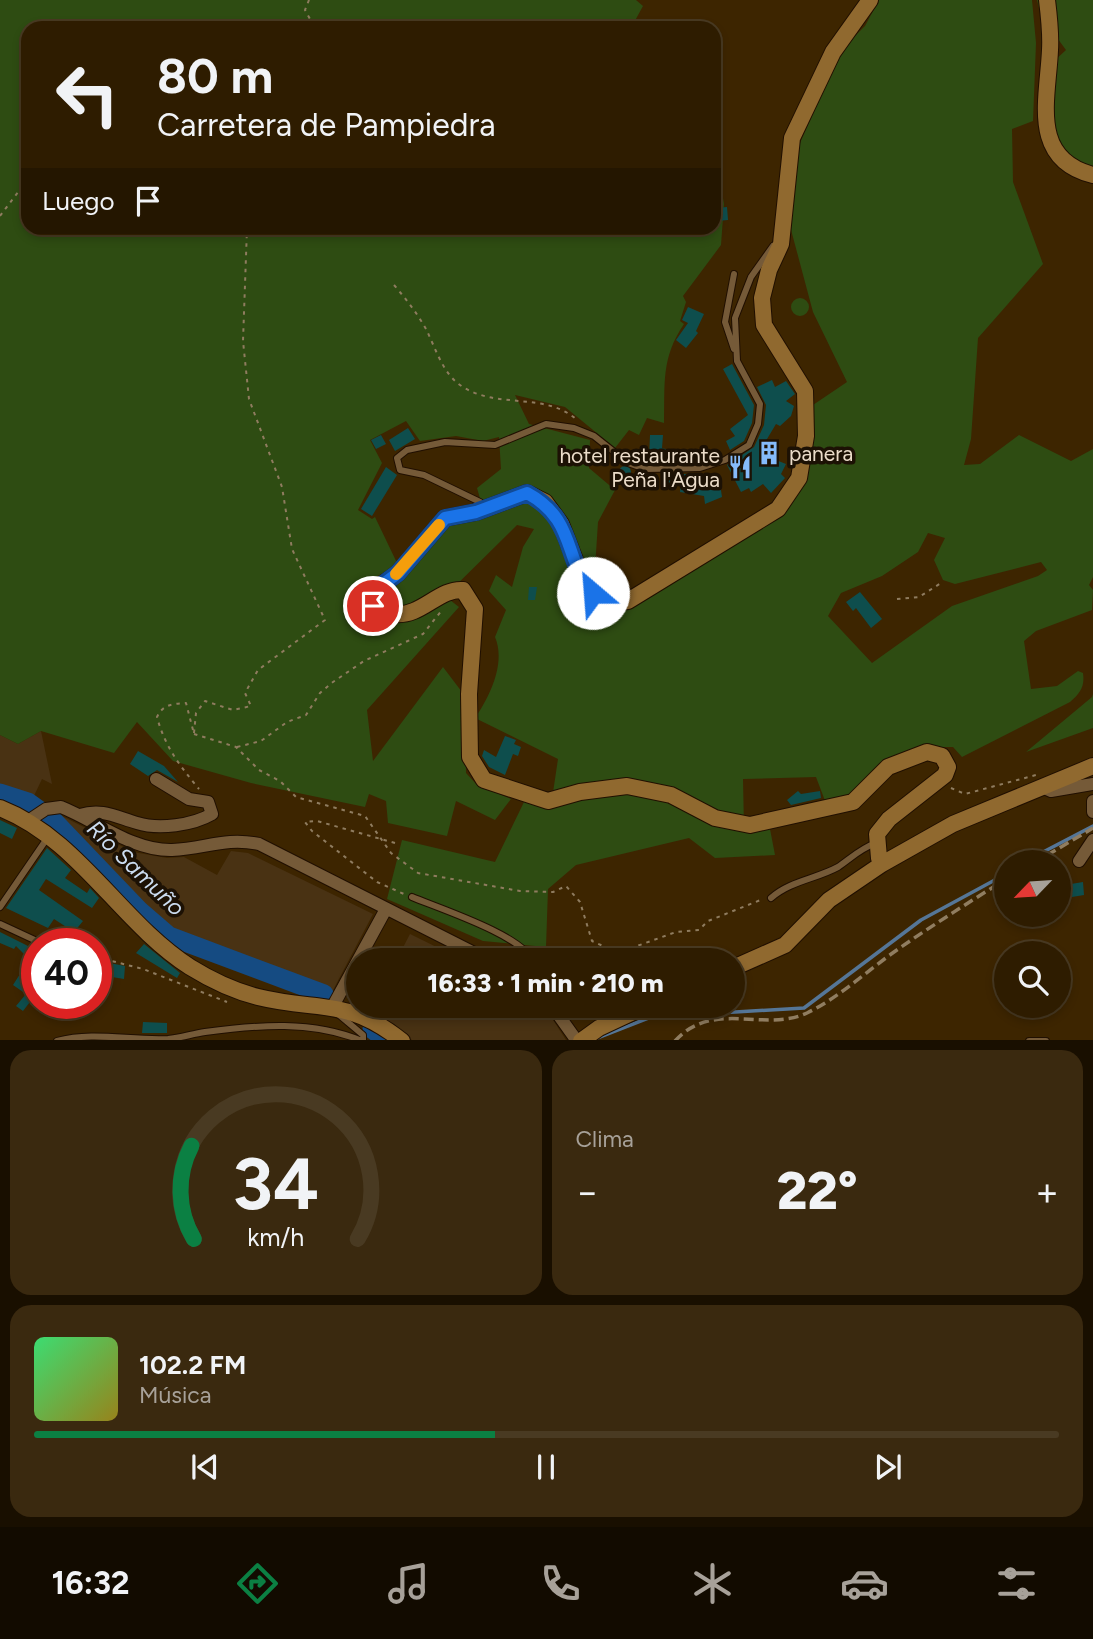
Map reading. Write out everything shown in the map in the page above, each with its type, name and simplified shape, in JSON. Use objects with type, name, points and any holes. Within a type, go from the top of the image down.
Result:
[{"type":"street","points":[[870,0],[833,52],[803,110],[792,138],[781,240],[762,298],[764,325],[805,391],[806,436],[799,478],[778,509],[628,601],[602,604],[584,583],[561,524],[545,502],[527,493],[485,509],[445,518],[398,573],[374,591],[373,606],[396,614],[425,607],[450,589],[463,590],[475,608],[469,694],[470,757],[484,780],[548,801],[580,792],[627,786],[671,795],[715,817],[750,825],[853,802],[888,767],[927,752],[942,756],[948,771],[938,783],[889,820],[877,834],[876,843],[882,864]]},
{"type":"street","points":[[1048,0],[1051,48],[1045,100],[1048,133],[1055,149],[1068,165],[1093,175]]},
{"type":"street","points":[[745,963],[785,945],[829,900],[882,864],[953,824],[1039,781],[1093,766]]},
{"type":"street","points":[[80,815],[97,811],[154,827],[212,814],[208,802],[189,799],[156,779]]},
{"type":"street","points":[[1039,781],[1051,791],[1093,784]]},
{"type":"street","points":[[1093,801],[1093,812]]},
{"type":"street","points":[[0,808],[36,816],[61,807],[151,848],[173,850],[236,840],[259,844],[464,948]]},
{"type":"street","points":[[36,816],[49,835],[150,937],[190,967],[226,987],[259,997],[333,1006],[367,1016],[401,1040]]},
{"type":"street","points":[[1079,861],[1093,840]]},
{"type":"street","points":[[333,1006],[386,909]]},
{"type":"street","points":[[561,1018],[578,1040]]},
{"type":"street","points":[[581,1040],[620,1018]]},
{"type":"lane","points":[[735,351],[739,303],[757,268],[781,240]]},
{"type":"lane","points":[[485,509],[480,502],[424,475],[400,470],[397,458],[407,450],[445,442],[495,445],[546,424],[564,426],[594,436],[628,463],[645,469],[700,468],[725,460],[753,440],[761,409],[759,399],[740,369],[725,322],[734,274]]},
{"type":"lane","points":[[0,907],[49,835]]},
{"type":"lane","points":[[771,898],[781,889],[836,867],[860,850],[876,843]]},
{"type":"lane","points":[[412,897],[507,938],[523,948]]},
{"type":"lane","points":[[0,924],[21,934]]},
{"type":"lane","points":[[333,1006],[363,1035],[363,1040]]},
{"type":"lane","points":[[62,1040],[89,1034],[170,1039],[204,1032],[291,1025],[333,1029],[360,1040]]},
{"type":"path","points":[[309,0],[305,10],[311,21]]},
{"type":"path","points":[[0,216],[21,188]]},
{"type":"path","points":[[194,734],[196,713],[205,701],[233,710],[251,706],[245,693],[258,670],[325,621],[292,549],[282,487],[249,399],[243,341],[247,235]]},
{"type":"path","points":[[394,285],[415,310],[452,379],[482,396],[559,407],[594,436]]},
{"type":"path","points":[[897,599],[919,597],[941,583]]},
{"type":"path","points":[[236,747],[261,741],[287,722],[306,715],[320,693],[348,670],[423,634],[443,608],[450,589]]},
{"type":"path","points":[[194,734],[186,703],[166,706],[160,710],[157,718],[173,758],[208,802]]},
{"type":"path","points":[[194,734],[236,747],[258,770],[280,781],[296,797],[365,816],[391,853],[418,873],[520,891],[553,892],[566,886],[580,902],[592,941],[614,951],[626,950],[676,932],[691,933],[747,904],[771,898]]},
{"type":"path","points":[[938,783],[965,794],[1039,781]]},
{"type":"path","points":[[396,843],[317,821],[305,822],[312,831],[377,882],[412,897]]},
{"type":"shaded area","points":[[41,731],[52,784],[42,779],[32,800],[0,789],[0,735],[18,744]]},
{"type":"shaded area","points":[[58,814],[133,852],[167,858],[184,857],[217,875],[231,851],[248,853],[373,914],[355,948],[346,948],[346,965],[331,994],[171,934],[141,907],[54,815]]},
{"type":"shaded area","points":[[410,934],[439,948],[403,948]]},
{"type":"shaded area","points":[[384,1018],[552,1018],[566,1040],[412,1040]]},
{"type":"green space","points":[[0,0],[636,0],[643,6],[635,21],[21,21],[21,235],[721,235],[721,186],[724,204],[721,245],[683,296],[686,302],[680,321],[684,324],[671,348],[666,371],[664,423],[647,418],[639,435],[629,430],[615,448],[565,407],[515,395],[529,424],[590,440],[589,468],[615,490],[598,522],[594,584],[602,608],[802,486],[810,407],[847,382],[813,312],[790,226],[793,172],[800,143],[844,47],[865,26],[879,0],[1032,0],[1036,43],[1033,121],[1012,129],[1013,182],[1043,264],[978,338],[971,439],[964,465],[980,464],[1019,435],[1071,461],[1093,449],[1093,577],[1089,585],[1093,590],[1092,610],[1036,631],[1024,641],[1031,689],[1057,686],[1078,671],[1083,673],[1081,689],[1070,702],[962,757],[953,747],[929,747],[850,798],[827,806],[816,777],[743,779],[744,828],[770,829],[775,855],[715,858],[689,838],[576,865],[548,889],[546,947],[483,941],[387,899],[402,840],[495,862],[524,802],[551,806],[558,759],[475,718],[495,679],[499,658],[495,637],[506,610],[489,591],[496,575],[512,587],[523,547],[534,529],[517,525],[439,602],[401,607],[378,602],[378,593],[448,521],[485,516],[477,488],[501,469],[499,437],[483,441],[456,436],[420,441],[406,421],[370,440],[382,463],[358,510],[372,519],[375,517],[398,565],[355,588],[361,622],[385,622],[418,616],[450,600],[459,607],[367,710],[373,761],[443,667],[465,696],[466,773],[477,785],[511,799],[495,820],[456,801],[447,836],[388,823],[386,801],[369,794],[365,807],[251,783],[173,761],[137,722],[114,753],[41,731],[18,744],[0,735]],"holes":[[[928,533],[945,538],[934,560],[943,580],[955,584],[1041,562],[1047,570],[1038,576],[952,606],[872,663],[828,616],[841,593],[882,576],[918,552]]]},
{"type":"green space","points":[[1037,0],[1093,0],[1093,168],[1064,149],[1052,125],[1050,111],[1054,61],[1066,50],[1041,16]]},
{"type":"green space","points":[[800,298],[806,301],[809,307],[806,313],[800,316],[794,313],[791,307],[794,301]]},
{"type":"green space","points":[[1093,694],[1093,728],[1026,752],[1092,697]]},
{"type":"building","points":[[727,207],[728,220],[721,221],[721,208]]},
{"type":"building","points":[[688,307],[704,314],[696,331],[698,333],[686,348],[676,340],[688,323],[682,320]]},
{"type":"building","points":[[732,364],[754,405],[752,423],[744,441],[730,450],[726,441],[735,436],[730,429],[748,415],[723,369]]},
{"type":"building","points":[[772,380],[775,387],[786,381],[795,394],[786,401],[794,406],[791,416],[780,426],[776,424],[764,444],[775,449],[771,458],[786,464],[781,474],[785,478],[771,493],[763,484],[751,492],[749,488],[741,492],[727,465],[754,447],[764,425],[766,405],[757,387]]},
{"type":"building","points":[[408,428],[415,439],[395,451],[389,440]]},
{"type":"building","points":[[381,435],[386,444],[376,449],[371,440]]},
{"type":"building","points":[[650,435],[663,435],[662,448],[681,454],[679,463],[640,461],[641,456],[649,458]]},
{"type":"building","points":[[625,466],[631,472],[625,478],[619,472]]},
{"type":"building","points":[[386,467],[397,475],[372,516],[361,509]]},
{"type":"building","points":[[661,474],[689,474],[688,482],[662,483]]},
{"type":"building","points":[[681,482],[720,484],[722,497],[705,504],[704,496],[680,492]]},
{"type":"building","points":[[529,587],[537,587],[535,600],[528,600]]},
{"type":"building","points":[[860,592],[882,619],[871,628],[856,608],[853,611],[846,602]]},
{"type":"building","points":[[505,736],[516,740],[514,744],[521,747],[518,756],[513,754],[505,775],[489,767],[482,756],[484,750],[496,757]]},
{"type":"building","points":[[138,751],[164,766],[178,782],[157,770],[148,776],[130,764]]},
{"type":"building","points":[[798,791],[801,794],[820,791],[821,798],[791,805],[787,800]]},
{"type":"building","points":[[0,820],[17,828],[12,839],[0,833]]},
{"type":"building","points":[[47,848],[71,870],[65,878],[87,893],[90,888],[99,898],[92,908],[46,879],[39,890],[83,921],[77,928],[68,928],[54,919],[48,928],[6,908]]},
{"type":"building","points":[[1083,882],[1084,895],[1072,897],[1071,884]]},
{"type":"building","points":[[0,932],[21,942],[21,951],[16,946],[14,949],[0,943]]},
{"type":"building","points":[[144,944],[180,973],[177,978],[136,953]]},
{"type":"building","points":[[112,964],[125,966],[124,979],[112,977]]},
{"type":"building","points":[[21,975],[21,991],[13,985]]},
{"type":"building","points":[[143,1022],[167,1023],[167,1033],[142,1033]]},
{"type":"waterway","name":"Río Samuño","points":[[0,793],[28,802],[53,820],[140,911],[169,936],[324,994]]},
{"type":"waterway","points":[[1047,850],[1093,826]]},
{"type":"waterway","points":[[597,1038],[677,1007],[719,1013],[804,1008],[921,920],[994,880]]},
{"type":"waterway","name":"Río Samuño","points":[[372,1029],[386,1040]]},
{"type":"railway","points":[[1056,850],[1093,828]]},
{"type":"railway","points":[[676,1040],[690,1029],[706,1022],[722,1019],[774,1020],[807,1013],[994,887]]},
{"type":"slow traffic","points":[[396,574],[439,525]]},
{"type":"place","name":"panera","points":[[769,453]]},
{"type":"place","name":"hotel restaurante Peña l'Agua","points":[[740,467]]},
{"type":"route","points":[[373,606],[374,591],[398,573],[420,544],[445,518],[476,512],[527,493],[545,502],[561,524],[576,556],[584,583],[593,593]]}]
